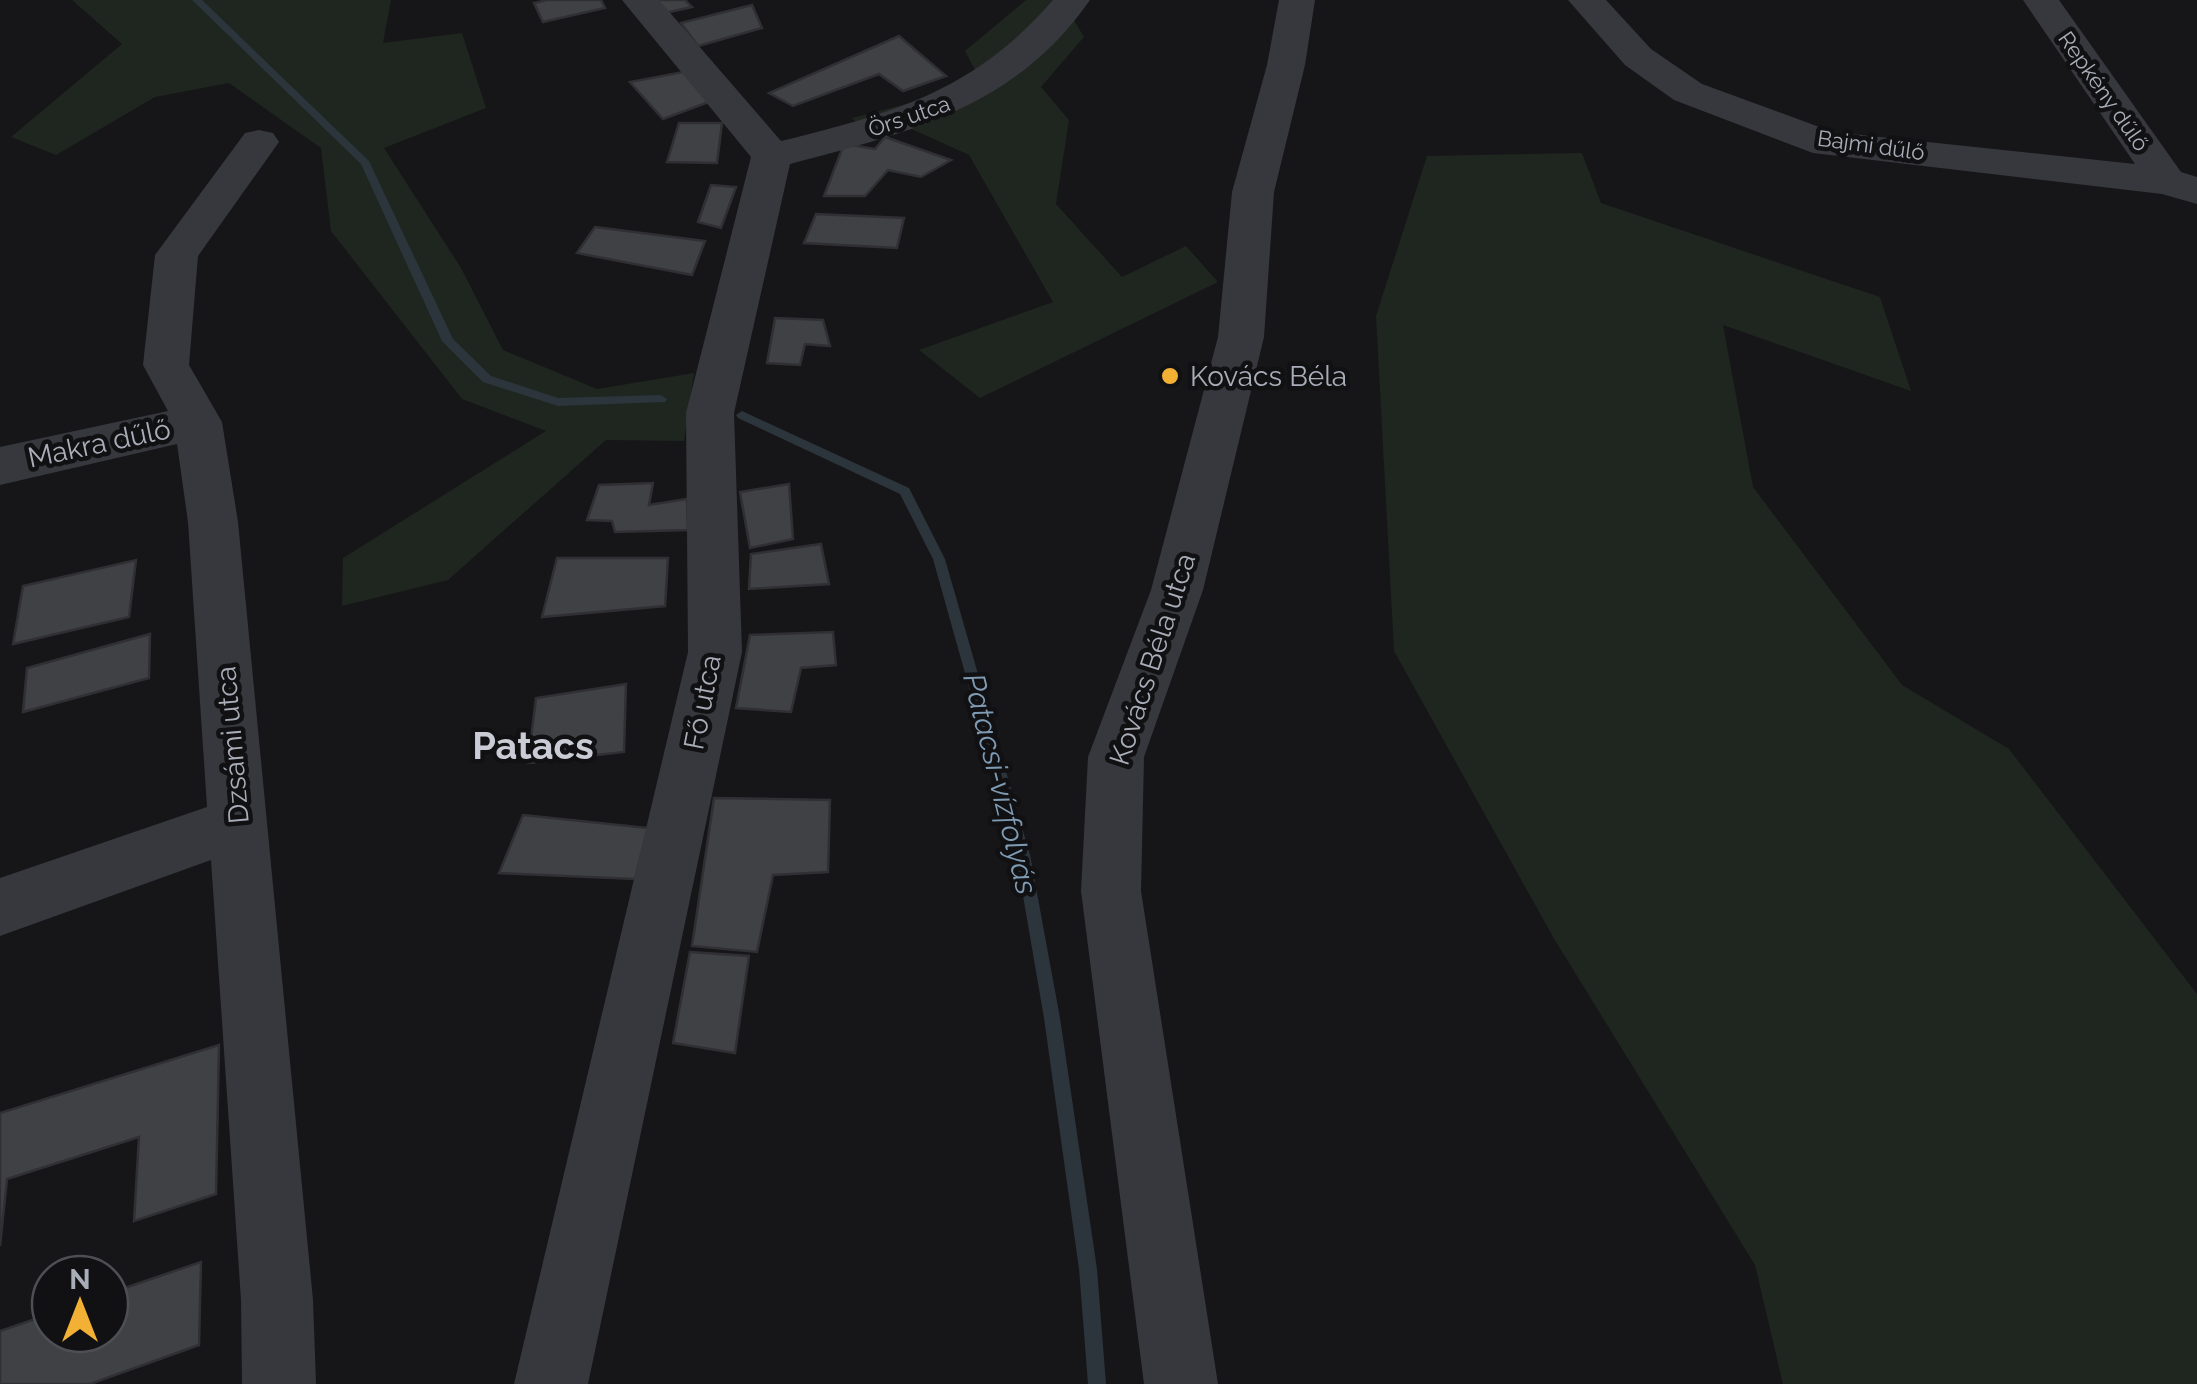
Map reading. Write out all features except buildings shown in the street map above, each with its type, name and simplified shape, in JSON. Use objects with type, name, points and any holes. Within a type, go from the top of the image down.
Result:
[{"type":"street","points":[[640,0],[772,156]]},
{"type":"street","name":"Örs utca","points":[[772,156],[893,124],[960,98],[1026,52],[1072,0]]},
{"type":"street","name":"Kovács Béla utca","points":[[1181,1384],[1112,891],[1116,757],[1177,590],[1241,337],[1253,192],[1298,0]]},
{"type":"street","name":"Bajmi dűlő","points":[[1586,0],[1638,57],[1688,92],[1827,144],[2182,186]]},
{"type":"street","name":"Repkény dűlő","points":[[2040,0],[2182,186]]},
{"type":"street","name":"Dzsámi utca","points":[[258,142],[177,254],[166,365],[198,422],[213,522],[277,1300],[279,1384]]},
{"type":"street","name":"Fő utca","points":[[551,1384],[715,652],[710,412],[772,156]]},
{"type":"street","name":"Makra dűlő","points":[[0,466],[198,422]]},
{"type":"street","points":[[0,907],[238,823]]},
{"type":"shaded area","points":[[72,0],[391,0],[383,43],[462,33],[486,108],[384,148],[461,268],[503,350],[597,389],[694,373],[684,441],[606,440],[448,580],[342,606],[343,558],[546,431],[462,399],[331,231],[321,148],[229,83],[155,97],[56,155],[11,137],[122,44]]},
{"type":"shaded area","points":[[1026,0],[1062,0],[1084,37],[1041,87],[1069,120],[1056,204],[1122,277],[1186,246],[1218,282],[980,398],[919,350],[1053,302],[969,155],[905,126],[871,138],[852,118],[945,94],[976,72],[965,51]]},
{"type":"shaded area","points":[[1582,153],[1601,203],[1880,297],[1911,391],[1723,325],[1753,487],[1902,685],[2009,749],[2197,994],[2197,1384],[1783,1384],[1755,1265],[1553,937],[1394,651],[1376,316],[1427,156]]},
{"type":"waterway","name":"Patacsi-vízfolyás","points":[[197,0],[365,163],[448,341],[487,379],[558,402],[661,399]]},
{"type":"waterway","name":"Patacsi-vízfolyás","points":[[742,415],[905,491],[939,559],[1023,855],[1052,1018],[1088,1269],[1097,1384]]},
{"type":"place","name":"Kovács Béla","points":[[1170,376]]},
{"type":"district","name":"Patacs","points":[[533,746]]}]
